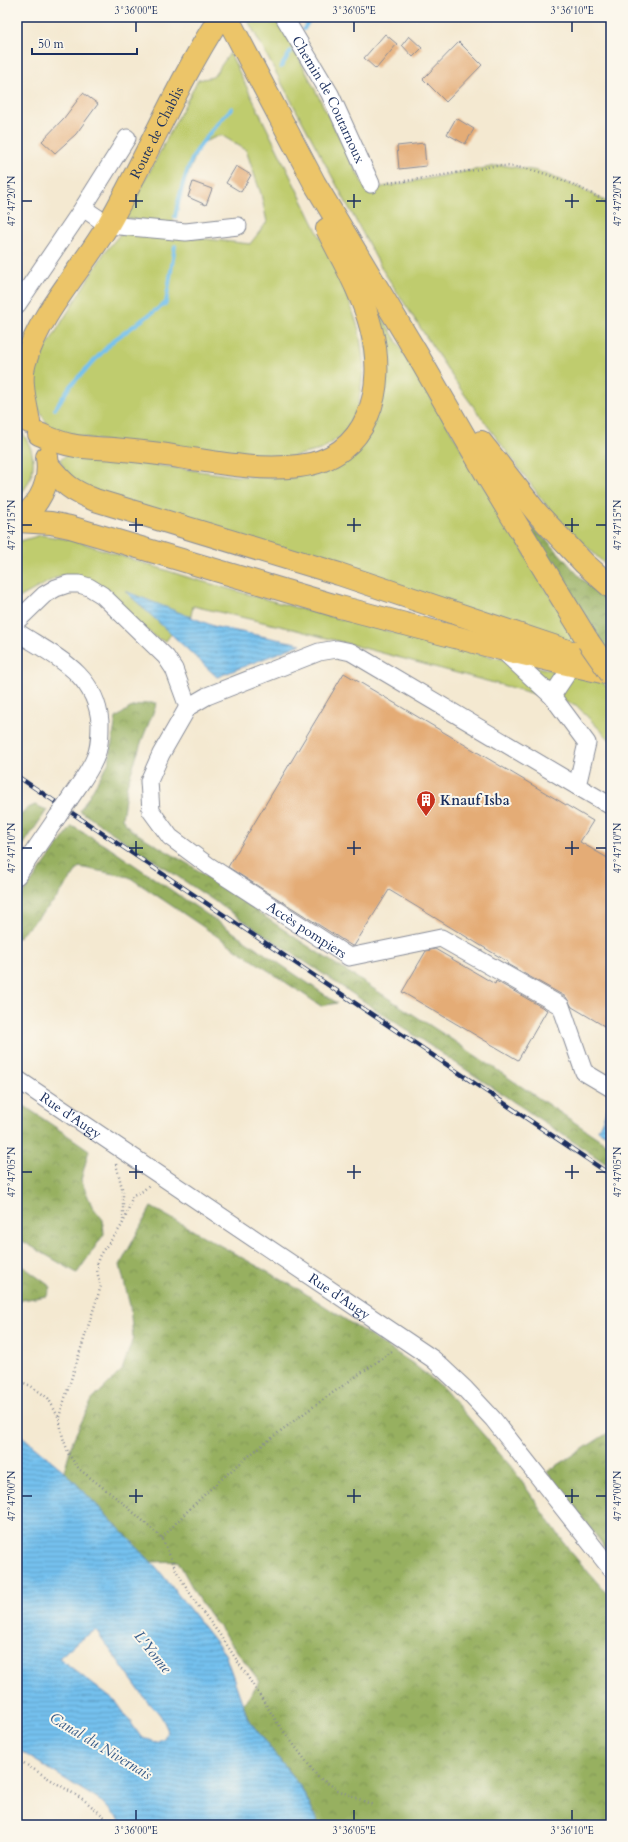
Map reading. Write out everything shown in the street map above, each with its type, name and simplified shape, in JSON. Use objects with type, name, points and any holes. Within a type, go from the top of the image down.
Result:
[{"type":"main road","name":"Route de Chablis","points":[[52,307],[83,265],[108,225],[195,58],[220,17]]},
{"type":"main road","points":[[228,17],[315,184],[418,354],[489,479],[588,641],[611,674]]},
{"type":"main road","points":[[28,423],[70,445],[144,452],[265,468],[300,466],[315,463],[339,453],[356,437],[370,413],[376,378],[376,352],[364,305],[318,208],[315,184]]},
{"type":"main road","points":[[17,521],[28,513],[40,497],[47,478],[48,465],[46,449],[28,423],[22,378],[24,364],[30,349],[52,307]]},
{"type":"main road","points":[[17,341],[52,307]]},
{"type":"main road","points":[[418,354],[444,384],[486,450],[537,514],[584,563],[611,587]]},
{"type":"main road","points":[[48,465],[63,483],[74,491],[94,500],[339,574],[574,653],[611,669]]},
{"type":"main road","points":[[17,521],[51,523],[70,527],[340,607],[501,649],[611,674]]},
{"type":"street","name":"Chemin de Coutarnoux","points":[[284,17],[330,94],[371,184]]},
{"type":"street","points":[[17,305],[83,208],[127,138]]},
{"type":"street","points":[[83,208],[108,225],[186,232],[238,226]]},
{"type":"street","points":[[17,621],[44,595],[56,588],[68,584],[79,584],[89,587],[102,595],[166,657],[174,669],[188,707],[208,696],[319,652],[337,649],[351,652],[611,806]]},
{"type":"street","points":[[17,632],[67,664],[78,673],[94,696],[99,720],[99,748],[95,759],[17,876]]},
{"type":"street","points":[[501,649],[552,696],[587,743],[577,786]]},
{"type":"street","points":[[552,696],[572,666]]},
{"type":"street","name":"Accès pompiers","points":[[188,707],[161,754],[149,781],[151,811],[170,837],[209,866],[350,957],[441,938],[561,1006],[584,1072],[611,1088]]},
{"type":"street","name":"Rue d'Augy","points":[[17,1079],[433,1359],[481,1406],[611,1569]]},
{"type":"path","points":[[371,184],[402,182],[508,166],[538,171],[580,188],[611,204]]},
{"type":"path","points":[[122,1150],[116,1164],[123,1192],[123,1221]]},
{"type":"path","points":[[59,1418],[101,1286],[96,1272],[98,1258],[121,1226],[133,1195],[143,1191],[159,1175]]},
{"type":"path","points":[[162,1538],[245,1458],[326,1396],[406,1342]]},
{"type":"path","points":[[17,1380],[31,1386],[48,1398],[59,1418],[63,1438],[69,1454],[79,1468],[162,1538],[177,1572],[196,1602],[279,1725],[318,1777],[340,1791],[373,1805]]},
{"type":"path","points":[[17,1759],[84,1800],[114,1825]]},
{"type":"green space","points":[[246,17],[278,17],[366,190],[501,165],[538,171],[580,188],[611,204],[611,570],[551,512],[459,387],[382,269]]},
{"type":"green space","points":[[230,53],[345,288],[359,330],[364,367],[358,407],[344,434],[321,450],[264,463],[109,442],[51,431],[34,401],[33,369],[104,253],[122,232],[179,236],[250,244],[267,222],[261,194],[246,150],[221,135],[201,143],[185,181],[172,224],[125,218],[198,80],[213,77]]},
{"type":"green space","points":[[358,277],[583,650],[88,489],[69,479],[60,460],[69,453],[235,476],[292,478],[374,421]]},
{"type":"green space","points":[[17,427],[29,444],[33,462],[29,481],[17,498]]},
{"type":"green space","points":[[526,522],[549,542],[580,577],[611,605],[611,656]]},
{"type":"green space","points":[[41,535],[73,540],[190,578],[301,609],[463,650],[603,682],[611,693],[611,741],[576,705],[293,629],[193,606],[188,629],[178,624],[166,641],[158,639],[80,576],[59,576],[17,599],[17,542]]},
{"type":"green space","points":[[146,703],[157,703],[142,740],[127,785],[122,819],[131,830],[193,867],[300,941],[451,1039],[611,1147],[611,1167],[80,811],[109,762],[116,718],[130,708]]},
{"type":"green space","points":[[35,805],[47,810],[17,854],[16,824],[21,814]]},
{"type":"green space","points":[[72,826],[111,849],[337,1003],[321,1006],[129,877],[79,867],[56,899],[17,939],[17,902]]},
{"type":"green space","points":[[17,1101],[89,1150],[81,1180],[92,1206],[103,1220],[104,1234],[77,1273],[17,1238]]},
{"type":"green space","points":[[151,1207],[300,1290],[412,1363],[444,1389],[513,1469],[570,1551],[602,1588],[611,1595],[611,1825],[319,1825],[302,1789],[248,1719],[243,1705],[260,1682],[199,1600],[178,1561],[151,1562],[64,1471],[73,1440],[92,1400],[122,1370],[133,1338],[130,1306],[120,1265]]},
{"type":"green space","points":[[17,1262],[51,1287],[47,1296],[22,1300],[17,1305]]},
{"type":"green space","points":[[611,1431],[611,1555],[547,1472]]},
{"type":"water","points":[[125,591],[216,627],[301,644],[217,677]]},
{"type":"water","points":[[610,1103],[611,1104],[611,1138],[598,1130]]},
{"type":"water","points":[[17,1432],[64,1471],[157,1568],[225,1654],[248,1719],[302,1789],[319,1825],[124,1825],[102,1802],[17,1749]],"holes":[[[96,1630],[149,1704],[161,1716],[168,1731],[164,1738],[156,1742],[141,1737],[117,1703],[59,1658],[78,1641]]]},
{"type":"building","points":[[385,34],[397,44],[376,69],[364,58]]},
{"type":"building","points":[[409,36],[422,48],[413,57],[402,45]]},
{"type":"building","points":[[459,42],[482,65],[446,102],[423,79]]},
{"type":"building","points":[[83,93],[98,104],[76,134],[55,153],[42,141],[64,118]]},
{"type":"building","points":[[456,118],[474,129],[465,144],[447,134]]},
{"type":"building","points":[[424,143],[426,166],[399,169],[397,146]]},
{"type":"building","points":[[236,166],[251,175],[241,192],[226,183]]},
{"type":"building","points":[[193,182],[212,189],[206,205],[188,197]]},
{"type":"building","name":"Knauf Isba","points":[[344,673],[593,821],[580,842],[611,860],[611,1030],[572,1007],[566,997],[507,964],[508,962],[389,890],[354,946],[352,946],[228,867]]},
{"type":"building","points":[[435,949],[495,984],[496,981],[547,1010],[518,1060],[402,992],[426,951]]},
{"type":"waterway","points":[[304,29],[311,17]]},
{"type":"waterway","points":[[281,67],[291,51]]},
{"type":"waterway","points":[[175,217],[182,187],[193,157],[216,125],[232,108]]},
{"type":"waterway","points":[[55,409],[70,386],[114,340],[166,303],[175,246]]},
{"type":"railway","points":[[17,776],[611,1175]]},
{"type":"place","name":"Knauf Isba","points":[[426,817]]},
{"type":"water label","name":"L'Yonne","points":[[153,1652]]},
{"type":"water label","name":"Canal du Nivernais","points":[[101,1746]]}]
